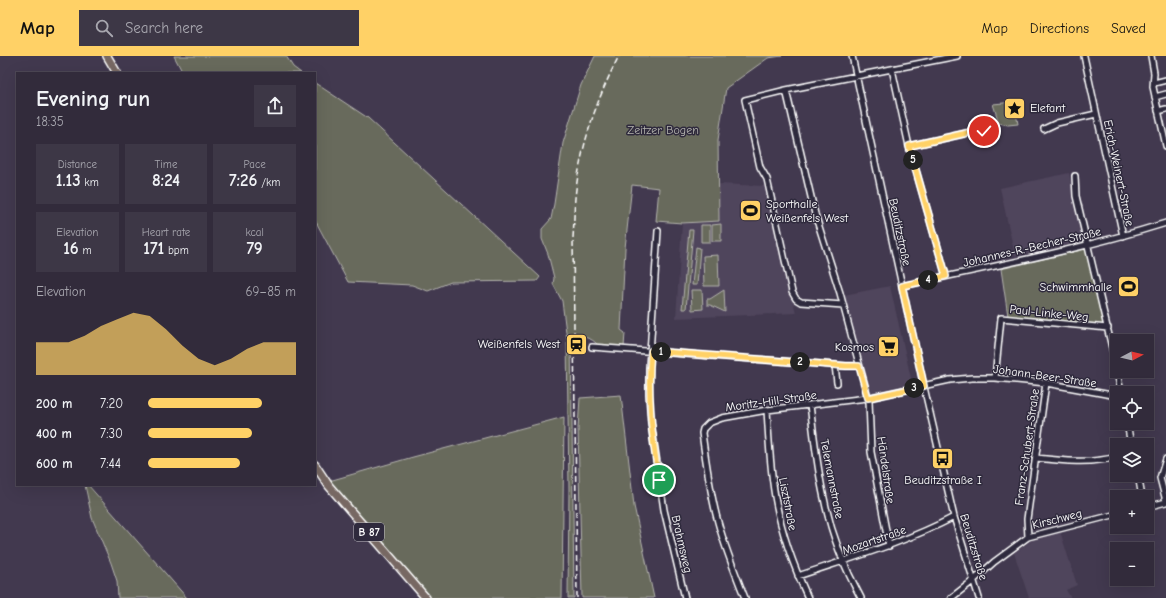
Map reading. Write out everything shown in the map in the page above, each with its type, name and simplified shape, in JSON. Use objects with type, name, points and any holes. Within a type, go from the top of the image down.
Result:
[{"type":"main road","points":[[107,56],[116,72]]},
{"type":"main road","name":"B 87","points":[[316,466],[329,486],[426,598]]},
{"type":"street","name":"Beuditzstraße","points":[[852,56],[954,517],[979,598]]},
{"type":"street","points":[[843,305],[801,302],[796,299],[792,292],[766,179],[760,167],[745,100],[937,58],[957,56]]},
{"type":"street","name":"Erich-Weinert-Straße","points":[[1084,56],[1123,236]]},
{"type":"street","points":[[1151,56],[1154,73],[1153,85],[1158,111],[1163,123],[1166,146]]},
{"type":"street","points":[[892,69],[909,146],[946,276]]},
{"type":"street","points":[[1153,85],[1166,80]]},
{"type":"street","name":"Händelstraße","points":[[786,90],[815,214],[843,305],[868,398],[871,452],[889,546]]},
{"type":"street","points":[[1155,97],[1166,94]]},
{"type":"street","points":[[1158,111],[1166,109]]},
{"type":"street","name":"Erich-Weinert-Straße","points":[[1044,129],[1057,123],[1096,114]]},
{"type":"street","points":[[909,146],[976,131],[984,131]]},
{"type":"street","points":[[1075,176],[1076,196],[1110,337]]},
{"type":"street","name":"Johannes-R.-Becher-Straße","points":[[902,286],[1038,257],[1123,236],[1166,223]]},
{"type":"street","name":"Brahmsweg","points":[[658,231],[649,394],[654,449],[664,510],[685,598]]},
{"type":"street","name":"Paul-Linke-Weg","points":[[995,378],[1001,318],[1108,328]]},
{"type":"street","points":[[592,347],[859,366]]},
{"type":"street","points":[[835,365],[837,383]]},
{"type":"street","name":"Johann-Beer-Straße","points":[[924,386],[950,380],[995,378],[1046,384],[1110,395]]},
{"type":"street","name":"Franz-Schubert-Straße","points":[[1028,537],[1027,519],[1046,384]]},
{"type":"street","name":"Moritz-Hill-Straße","points":[[745,598],[732,566],[718,522],[709,484],[702,433],[705,426],[713,421],[768,410],[868,398],[924,386]]},
{"type":"street","name":"Telemannstraße","points":[[810,405],[824,498],[833,533],[843,561],[861,598]]},
{"type":"street","name":"Lisztstraße","points":[[768,410],[772,474],[776,502],[785,539],[798,576],[808,598]]},
{"type":"street","points":[[1036,458],[1070,462],[1110,459]]},
{"type":"street","points":[[1154,505],[1166,502],[1160,478],[1166,459]]},
{"type":"street","name":"Kirschweg","points":[[951,598],[994,562],[1028,537],[1110,516]]},
{"type":"street","name":"Mozartstraße","points":[[798,576],[889,546],[954,517]]},
{"type":"shaded area","points":[[1069,173],[1084,241],[1015,256],[1000,188]]},
{"type":"shaded area","points":[[718,184],[765,186],[796,313],[676,318],[682,223],[719,221]]},
{"type":"shaded area","points":[[890,286],[913,387],[875,395],[870,394],[867,390],[844,295]]},
{"type":"shaded area","points":[[1060,531],[1077,585],[1066,590],[1071,598],[1029,598],[1014,553],[1034,539]]},
{"type":"green space","points":[[174,56],[286,56],[293,67],[300,72],[182,72]]},
{"type":"green space","name":"Zeitzer Bogen","points":[[595,56],[782,56],[768,58],[726,88],[718,140],[719,221],[682,223],[656,221],[659,188],[632,185],[625,248],[621,330],[625,333],[624,347],[599,346],[593,340],[580,337],[571,337],[574,598],[568,598],[569,489],[567,340],[562,301],[553,284],[554,278],[548,254],[542,239],[542,229],[551,219],[563,143],[581,85]]},
{"type":"green space","points":[[316,84],[368,118],[540,277],[537,281],[451,282],[428,291],[412,285],[348,282],[316,222]]},
{"type":"green space","points":[[1014,102],[1018,124],[1008,125],[999,123],[993,104]]},
{"type":"green space","points":[[721,224],[721,241],[712,241],[712,225]]},
{"type":"green space","points":[[701,225],[710,225],[710,242],[701,242]]},
{"type":"green space","points":[[689,230],[693,230],[686,309],[682,309]]},
{"type":"green space","points":[[696,247],[700,248],[697,285],[692,285]]},
{"type":"green space","points":[[1086,249],[1104,327],[1008,316],[1001,269]]},
{"type":"green space","points":[[718,255],[719,286],[704,286],[703,256]]},
{"type":"green space","points":[[691,290],[702,290],[703,309],[692,310]]},
{"type":"green space","points":[[724,290],[725,312],[707,305],[707,299],[710,299]]},
{"type":"green space","points":[[621,395],[634,506],[654,598],[582,598],[578,428],[580,398]]},
{"type":"green space","points":[[564,417],[562,598],[430,598],[329,481],[413,457]]},
{"type":"green space","points":[[85,486],[89,486],[187,598],[118,598],[117,581],[92,518]]},
{"type":"railway","points":[[577,598],[573,238],[575,198],[577,179],[590,125],[603,90],[619,56]]},
{"type":"place","name":"Elefant","points":[[1014,108]]},
{"type":"place","name":"Sporthalle Weißenfels West","points":[[750,211]]},
{"type":"place","name":"Schwimmhalle","points":[[1128,287]]},
{"type":"place","name":"Weißenfels West","points":[[576,344]]},
{"type":"place","name":"Kosmos","points":[[889,347]]},
{"type":"place","name":"Beuditzstraße I","points":[[943,459]]},
{"type":"route","points":[[659,480],[654,449],[649,394],[649,368],[651,351],[855,367],[859,366],[865,392],[868,398],[924,386],[902,286],[946,276],[909,146],[976,131],[984,131]]}]
